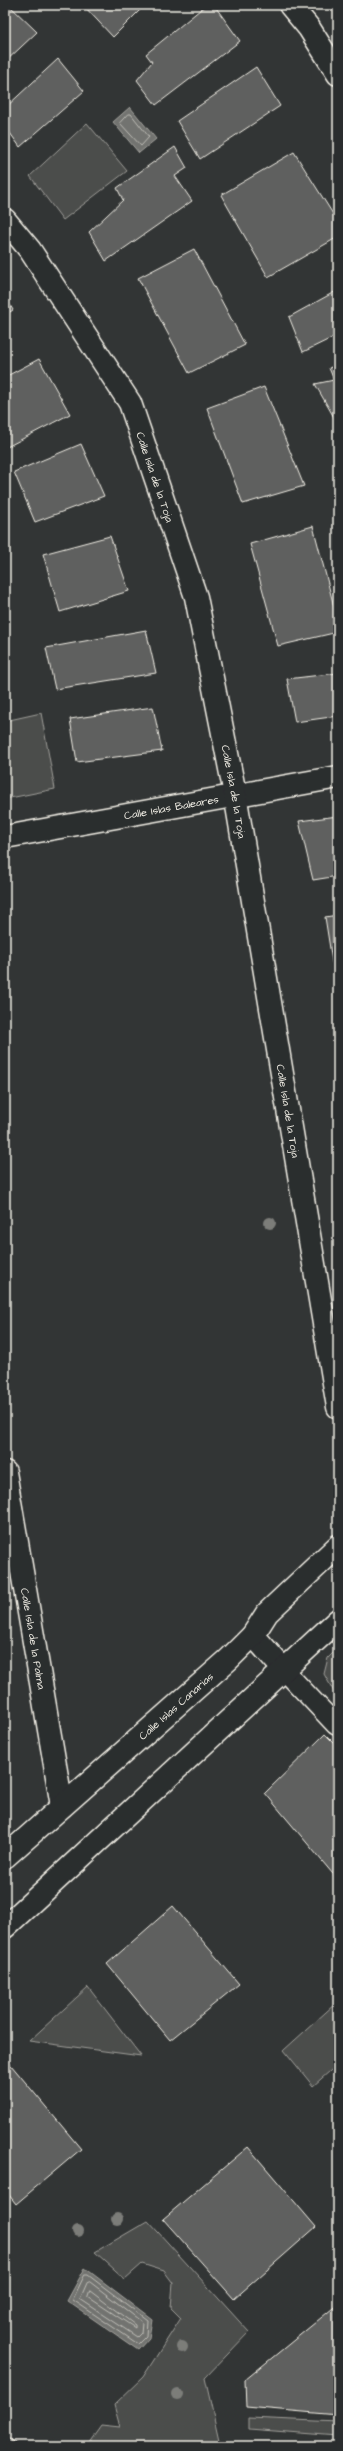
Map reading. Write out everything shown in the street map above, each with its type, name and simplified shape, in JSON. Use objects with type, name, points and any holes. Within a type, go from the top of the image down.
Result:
[{"type":"street","points":[[290,5],[309,28],[338,74]]},
{"type":"street","name":"Calle Isla de la Toja","points":[[5,220],[30,250],[130,403],[196,597],[235,794],[338,1406]]},
{"type":"street","name":"Calle Islas Baleares","points":[[5,837],[235,794],[338,777]]},
{"type":"street","name":"Calle Isla de la Palma","points":[[5,1472],[62,1806]]},
{"type":"street","name":"Calle Islas Canarias","points":[[5,1858],[229,1659],[253,1635],[267,1613],[338,1546]]},
{"type":"street","points":[[5,1927],[338,1620]]},
{"type":"street","points":[[253,1635],[284,1670]]},
{"type":"lane","points":[[284,1670],[336,1725]]},
{"type":"shaded area","points":[[87,123],[127,171],[63,220],[30,176]]},
{"type":"shaded area","points":[[41,713],[55,789],[5,799],[5,721]]},
{"type":"shaded area","points":[[338,1648],[338,1699],[324,1674],[328,1658]]},
{"type":"shaded area","points":[[88,1987],[141,2056],[29,2041]]},
{"type":"shaded area","points":[[336,2003],[338,2006],[338,2064],[313,2086],[284,2050]]},
{"type":"shaded area","points":[[148,2221],[249,2332],[205,2378],[219,2440],[216,2446],[86,2446],[101,2425],[120,2427],[114,2405],[143,2377],[181,2318],[171,2308],[173,2283],[164,2271],[142,2264],[125,2279],[95,2252]]},
{"type":"shaded area","points":[[249,2418],[338,2422],[338,2436],[249,2429]]},
{"type":"water","points":[[130,107],[156,139],[139,153],[113,122]]},
{"type":"water","points":[[85,2268],[152,2319],[149,2338],[138,2350],[67,2301]]},
{"type":"building","points":[[5,5],[9,5],[37,32],[5,62]]},
{"type":"building","points":[[83,5],[145,5],[113,37]]},
{"type":"building","points":[[206,5],[214,5],[240,41],[156,105],[137,80],[152,62],[146,54]]},
{"type":"building","points":[[58,59],[84,91],[20,147],[5,126],[5,108]]},
{"type":"building","points":[[256,67],[280,106],[200,159],[177,121]]},
{"type":"building","points":[[175,147],[187,168],[175,176],[192,201],[106,261],[89,232],[123,200],[117,188]]},
{"type":"building","points":[[294,152],[338,222],[338,237],[268,277],[221,195]]},
{"type":"building","points":[[194,249],[245,345],[189,373],[138,278]]},
{"type":"building","points":[[338,290],[338,335],[303,352],[289,317]]},
{"type":"building","points":[[5,297],[13,310],[5,315]]},
{"type":"building","points":[[39,359],[70,414],[5,448],[5,377]]},
{"type":"building","points":[[338,364],[338,418],[335,419],[315,384],[334,380],[329,368]]},
{"type":"building","points":[[264,387],[304,486],[243,504],[207,408]]},
{"type":"building","points":[[81,444],[104,496],[35,522],[14,472]]},
{"type":"building","points":[[313,526],[338,622],[338,632],[278,646],[250,544]]},
{"type":"building","points":[[110,536],[129,591],[60,612],[43,554]]},
{"type":"building","points":[[146,630],[156,673],[55,689],[46,648]]},
{"type":"building","points":[[338,673],[338,716],[295,722],[287,679]]},
{"type":"building","points":[[153,707],[162,751],[77,762],[70,719]]},
{"type":"building","points":[[338,816],[338,876],[313,880],[299,821]]},
{"type":"building","points":[[338,915],[338,999],[325,917]]},
{"type":"building","points":[[325,1734],[338,1747],[338,1880],[265,1793]]},
{"type":"building","points":[[173,1906],[239,1984],[170,2040],[107,1964]]},
{"type":"building","points":[[6,2059],[81,2149],[16,2204],[5,2190]]},
{"type":"building","points":[[248,2147],[316,2227],[234,2299],[163,2219]]},
{"type":"building","points":[[338,2304],[338,2415],[246,2407],[245,2380]]},
{"type":"building","points":[[5,2436],[19,2446],[5,2446]]}]
